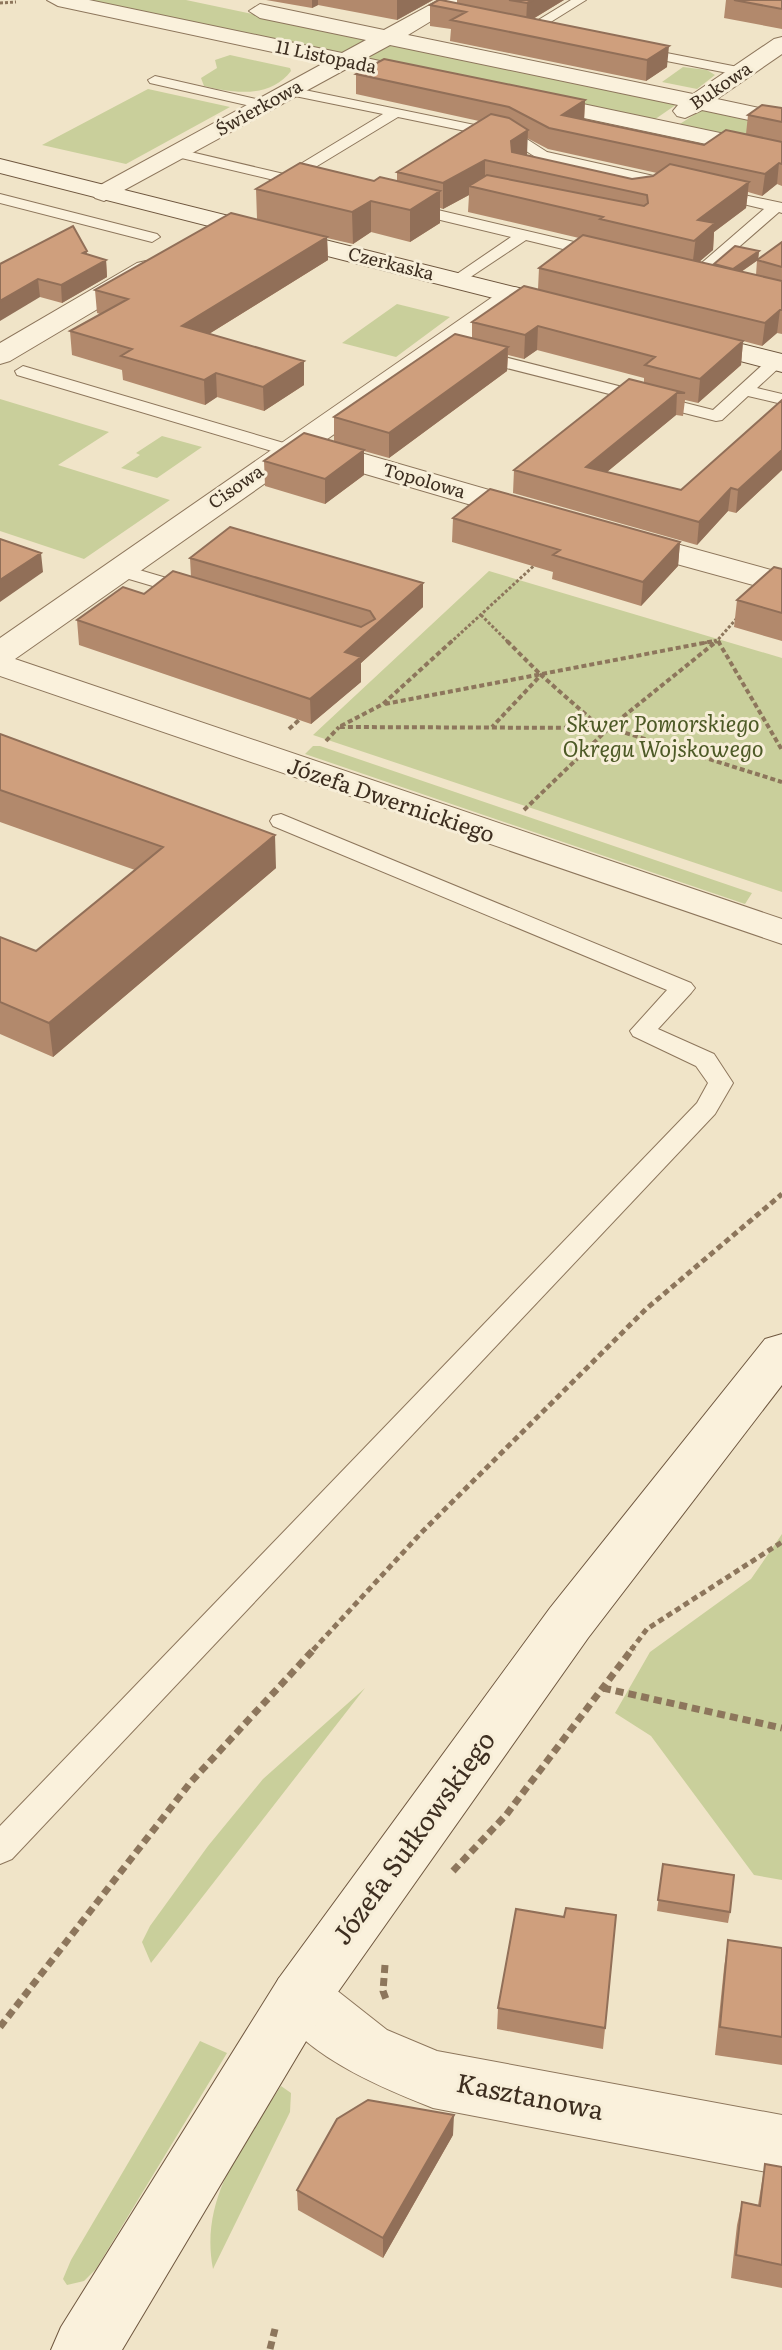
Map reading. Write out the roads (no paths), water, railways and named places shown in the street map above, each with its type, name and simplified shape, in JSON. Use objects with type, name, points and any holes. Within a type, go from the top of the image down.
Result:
[{"type":"street","name":"11 Listopada","points":[[72,1],[455,84]]},
{"type":"street","name":"11 Listopada","points":[[236,6],[782,120]]},
{"type":"street","name":"Świerkowa","points":[[104,193],[435,12],[458,8]]},
{"type":"street","name":"Bukowa","points":[[660,127],[782,44]]},
{"type":"street","points":[[743,72],[769,77]]},
{"type":"street","points":[[500,94],[782,153]]},
{"type":"street","name":"Czerkaska","points":[[0,166],[591,315]]},
{"type":"street","points":[[0,355],[170,245],[225,223]]},
{"type":"street","name":"Cisowa","points":[[0,654],[514,295]]},
{"type":"street","points":[[653,330],[779,362]]},
{"type":"street","name":"Topolowa","points":[[293,447],[777,582]]},
{"type":"street","name":"Józefa Dwernickiego","points":[[0,665],[782,932]]},
{"type":"street","name":"Józefa Sułkowskiego","points":[[84,2350],[300,1997],[569,1623],[782,1351]]},
{"type":"street","name":"Kasztanowa","points":[[300,1997],[366,2050],[433,2079],[782,2145]]},
{"type":"lane","points":[[560,36],[522,29],[580,0]]},
{"type":"lane","points":[[621,48],[743,72]]},
{"type":"lane","points":[[155,80],[264,105]]},
{"type":"lane","points":[[290,91],[514,137],[535,160],[665,182],[779,207]]},
{"type":"lane","points":[[286,179],[397,112]]},
{"type":"lane","points":[[465,146],[487,131]]},
{"type":"lane","points":[[178,153],[330,190]]},
{"type":"lane","points":[[644,197],[665,182]]},
{"type":"lane","points":[[0,198],[170,245]]},
{"type":"lane","points":[[445,217],[471,201]]},
{"type":"lane","points":[[389,203],[614,253]]},
{"type":"lane","points":[[723,283],[688,275],[779,207]]},
{"type":"lane","points":[[457,281],[524,235]]},
{"type":"lane","points":[[441,346],[716,416],[779,362]]},
{"type":"lane","points":[[23,371],[293,447]]},
{"type":"lane","points":[[745,390],[782,399]]},
{"type":"lane","points":[[119,570],[209,597]]},
{"type":"lane","points":[[0,1849],[706,1108],[721,1083],[705,1060],[642,1031],[683,988],[281,821]]},
{"type":"park label","name":"Skwer Pomorskiego Okręgu Wojskowego","points":[[663,736]]}]
